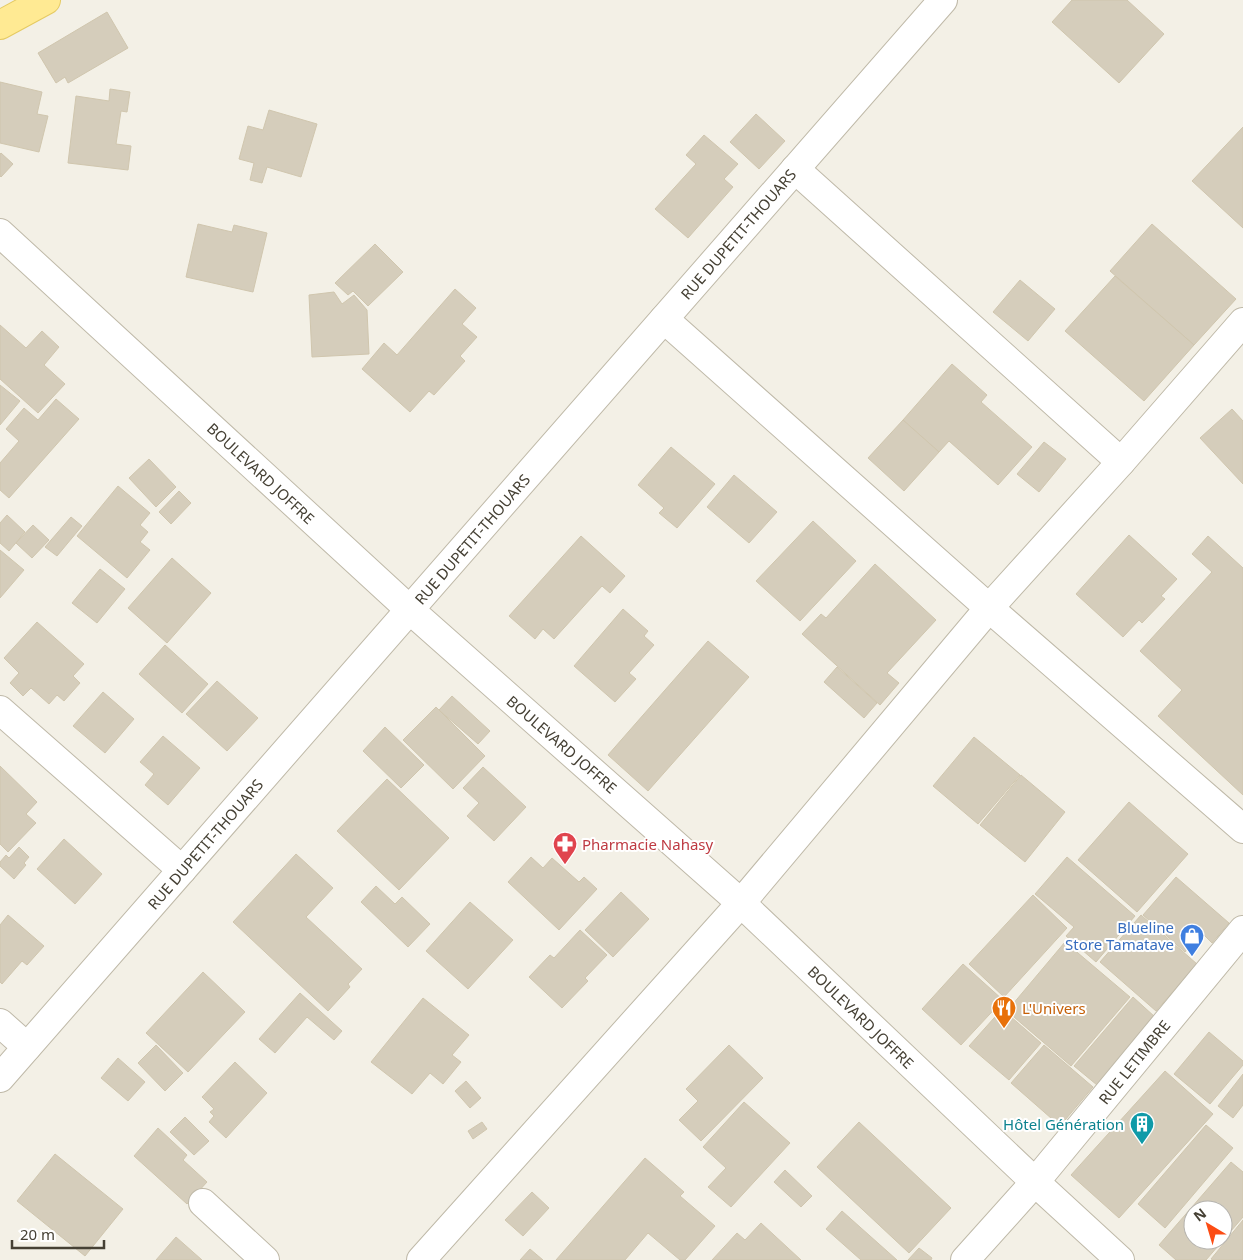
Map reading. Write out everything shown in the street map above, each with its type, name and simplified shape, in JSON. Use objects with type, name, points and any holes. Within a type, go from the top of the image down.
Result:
[{"type":"main road","points":[[0,25],[46,0]]},
{"type":"street","name":"RUE DUPETIT-THOUARS","points":[[0,1078],[943,0]]},
{"type":"street","points":[[795,169],[1121,462]]},
{"type":"street","name":"BOULEVARD JOFFRE","points":[[0,233],[410,610],[741,902],[1035,1182],[1120,1260]]},
{"type":"street","points":[[664,319],[989,608],[1243,829]]},
{"type":"street","points":[[421,1260],[741,902],[989,608],[1121,462],[1243,322]]},
{"type":"street","points":[[0,710],[182,870]]},
{"type":"street","name":"RUE LETIMBRE","points":[[965,1260],[1035,1182],[1243,930]]},
{"type":"street","points":[[0,1023],[27,1047]]},
{"type":"street","points":[[203,1203],[265,1260]]},
{"type":"building","points":[[1072,0],[1127,0],[1164,34],[1119,83],[1052,22]]},
{"type":"building","points":[[107,12],[128,48],[68,83],[65,77],[56,83],[38,53]]},
{"type":"building","points":[[0,82],[42,92],[37,114],[48,116],[39,152],[0,143]]},
{"type":"building","points":[[110,89],[130,92],[127,112],[121,111],[116,144],[131,146],[128,170],[68,163],[76,96],[109,101]]},
{"type":"building","points":[[269,110],[317,124],[301,177],[267,167],[262,183],[250,180],[254,163],[239,159],[248,126],[263,130]]},
{"type":"building","points":[[756,114],[785,141],[759,169],[730,142]]},
{"type":"building","points":[[1243,127],[1243,228],[1192,181]]},
{"type":"building","points":[[704,135],[738,164],[724,179],[733,187],[688,238],[655,209],[696,164],[686,155]]},
{"type":"building","points":[[0,154],[13,164],[1,177]]},
{"type":"building","points":[[198,224],[232,232],[234,225],[267,233],[253,292],[186,277]]},
{"type":"building","points":[[1152,224],[1236,299],[1194,345],[1110,271]]},
{"type":"building","points":[[375,244],[403,272],[368,306],[353,291],[348,295],[335,283]]},
{"type":"building","points":[[1115,276],[1194,345],[1144,401],[1065,331]]},
{"type":"building","points":[[1020,280],[1055,309],[1028,341],[993,312]]},
{"type":"building","points":[[455,289],[476,308],[462,324],[477,337],[460,356],[465,361],[434,395],[429,391],[410,412],[362,369],[384,343],[397,355]]},
{"type":"building","points":[[334,292],[342,304],[354,295],[367,310],[369,354],[312,357],[309,295]]},
{"type":"building","points":[[0,325],[26,348],[42,331],[59,347],[44,365],[65,384],[38,413],[0,379]]},
{"type":"building","points":[[952,364],[987,395],[981,402],[1032,447],[998,485],[949,441],[939,452],[903,420]]},
{"type":"building","points":[[0,385],[20,401],[0,425]]},
{"type":"building","points":[[56,399],[79,419],[9,498],[0,490],[0,463],[19,441],[6,429],[24,408],[38,420]]},
{"type":"building","points":[[1232,409],[1243,421],[1243,484],[1200,438]]},
{"type":"building","points":[[903,420],[939,452],[904,491],[868,458]]},
{"type":"building","points":[[1044,442],[1066,459],[1039,492],[1017,474]]},
{"type":"building","points":[[671,447],[715,484],[677,528],[659,513],[664,508],[638,485]]},
{"type":"building","points":[[149,459],[176,487],[156,507],[129,478]]},
{"type":"building","points":[[734,475],[777,512],[749,543],[707,507]]},
{"type":"building","points":[[118,486],[150,513],[140,525],[148,532],[140,542],[150,550],[127,578],[77,536]]},
{"type":"building","points":[[179,491],[191,503],[171,524],[159,512]]},
{"type":"building","points":[[7,515],[25,532],[9,551],[0,543],[0,523]]},
{"type":"building","points":[[71,517],[82,526],[57,556],[45,547]]},
{"type":"building","points":[[813,521],[856,561],[800,621],[756,581]]},
{"type":"building","points":[[33,525],[49,540],[32,558],[16,543]]},
{"type":"building","points":[[1129,535],[1177,579],[1161,596],[1165,599],[1142,623],[1139,620],[1123,637],[1076,594]]},
{"type":"building","points":[[581,536],[625,576],[610,593],[602,586],[554,639],[543,629],[535,639],[509,616]]},
{"type":"building","points":[[1208,536],[1243,568],[1243,795],[1158,716],[1182,690],[1140,651],[1212,572],[1192,554]]},
{"type":"building","points":[[0,550],[24,570],[0,598]]},
{"type":"building","points":[[172,558],[211,593],[167,643],[128,608]]},
{"type":"building","points":[[875,564],[936,620],[887,673],[899,683],[880,705],[802,634],[821,614],[826,618]]},
{"type":"building","points":[[100,569],[125,589],[97,623],[72,603]]},
{"type":"building","points":[[623,609],[648,631],[644,636],[654,645],[629,673],[636,679],[615,702],[574,666]]},
{"type":"building","points":[[37,622],[84,664],[73,676],[80,683],[64,701],[57,695],[49,704],[31,688],[23,696],[10,683],[19,673],[4,658]]},
{"type":"building","points":[[708,641],[749,677],[648,791],[608,755]]},
{"type":"building","points":[[165,645],[208,684],[182,713],[139,674]]},
{"type":"building","points":[[837,667],[877,703],[864,718],[824,682]]},
{"type":"building","points":[[217,681],[258,718],[227,751],[186,714]]},
{"type":"building","points":[[103,692],[134,719],[105,753],[73,726]]},
{"type":"building","points":[[452,696],[490,731],[478,744],[439,710]]},
{"type":"building","points":[[436,707],[485,756],[453,789],[403,740]]},
{"type":"building","points":[[385,727],[424,765],[401,788],[363,751]]},
{"type":"building","points":[[163,736],[200,768],[168,805],[145,785],[154,774],[140,762]]},
{"type":"building","points":[[974,737],[1020,775],[978,824],[933,786]]},
{"type":"building","points":[[0,766],[37,802],[26,814],[36,823],[8,852],[0,844]]},
{"type":"building","points":[[483,767],[526,807],[494,841],[467,816],[479,803],[463,788]]},
{"type":"building","points":[[1021,775],[1065,812],[1025,862],[980,825]]},
{"type":"building","points":[[387,779],[449,838],[399,890],[337,831]]},
{"type":"building","points":[[1129,802],[1188,854],[1137,912],[1078,860]]},
{"type":"building","points":[[64,839],[102,874],[75,904],[37,869]]},
{"type":"building","points":[[19,847],[29,857],[24,863],[26,865],[14,879],[0,866],[0,862],[6,855],[9,858]]},
{"type":"building","points":[[296,854],[333,888],[306,917],[362,969],[348,984],[350,987],[328,1011],[233,922]]},
{"type":"building","points":[[531,857],[543,868],[552,858],[579,882],[584,877],[597,889],[559,930],[508,882]]},
{"type":"building","points":[[1067,857],[1135,916],[1096,962],[1066,936],[1074,927],[1035,894]]},
{"type":"building","points":[[1176,877],[1229,923],[1212,943],[1202,933],[1185,952],[1143,915]]},
{"type":"building","points":[[376,886],[395,904],[402,897],[430,924],[408,947],[361,902]]},
{"type":"building","points":[[621,892],[649,919],[613,957],[585,930]]},
{"type":"building","points":[[1033,895],[1067,928],[1004,997],[969,964]]},
{"type":"building","points":[[470,902],[513,940],[468,989],[426,951]]},
{"type":"building","points":[[8,915],[44,946],[27,965],[22,961],[2,984],[0,982],[0,925]]},
{"type":"building","points":[[1141,915],[1197,964],[1156,1011],[1100,962]]},
{"type":"building","points":[[580,930],[607,955],[585,978],[588,981],[562,1008],[529,977],[550,955],[554,958]]},
{"type":"building","points":[[1065,942],[1130,997],[1071,1066],[1007,1011]]},
{"type":"building","points":[[963,964],[1003,1000],[961,1045],[922,1009]]},
{"type":"building","points":[[203,972],[245,1012],[188,1072],[146,1033]]},
{"type":"building","points":[[300,993],[342,1031],[334,1040],[307,1017],[275,1053],[259,1039]]},
{"type":"building","points":[[1133,997],[1155,1017],[1097,1085],[1074,1066]]},
{"type":"building","points":[[423,998],[469,1035],[452,1055],[461,1062],[443,1084],[430,1073],[412,1094],[371,1062]]},
{"type":"building","points":[[1002,1009],[1041,1043],[1009,1080],[969,1046]]},
{"type":"building","points":[[1209,1032],[1243,1061],[1243,1065],[1210,1104],[1174,1074]]},
{"type":"building","points":[[156,1045],[183,1073],[165,1091],[138,1063]]},
{"type":"building","points":[[729,1045],[763,1078],[701,1141],[679,1120],[698,1101],[686,1089]]},
{"type":"building","points":[[1044,1045],[1093,1087],[1060,1126],[1011,1083]]},
{"type":"building","points":[[118,1058],[145,1082],[128,1101],[101,1078]]},
{"type":"building","points":[[235,1062],[267,1093],[226,1138],[209,1122],[214,1116],[210,1112],[214,1109],[202,1097]]},
{"type":"building","name":"Hôtel Génération","points":[[1165,1071],[1213,1114],[1119,1218],[1071,1175]]},
{"type":"building","points":[[1243,1074],[1243,1105],[1233,1118],[1218,1106]]},
{"type":"building","points":[[466,1081],[481,1098],[470,1108],[455,1091]]},
{"type":"building","points":[[744,1102],[790,1143],[731,1207],[708,1187],[726,1168],[703,1147]]},
{"type":"building","points":[[185,1117],[209,1141],[194,1155],[170,1132]]},
{"type":"building","points":[[482,1122],[487,1129],[473,1139],[468,1131]]},
{"type":"building","points":[[859,1122],[951,1208],[909,1253],[817,1167]]},
{"type":"building","points":[[1206,1125],[1233,1148],[1189,1200],[1183,1200],[1183,1207],[1165,1228],[1138,1204]]},
{"type":"building","points":[[158,1128],[187,1155],[183,1160],[207,1182],[187,1204],[134,1156]]},
{"type":"building","points":[[55,1154],[123,1209],[85,1256],[17,1201]]},
{"type":"building","points":[[645,1158],[684,1192],[680,1196],[715,1226],[685,1260],[680,1260],[648,1233],[625,1260],[556,1260]]},
{"type":"building","points":[[1231,1162],[1243,1172],[1243,1217],[1233,1229],[1233,1200],[1198,1200]]},
{"type":"building","points":[[785,1170],[812,1196],[801,1207],[774,1182]]},
{"type":"building","points":[[532,1192],[549,1208],[523,1236],[505,1220]]},
{"type":"building","points":[[842,1211],[897,1260],[861,1260],[826,1229]]},
{"type":"building","points":[[1183,1217],[1183,1250],[1215,1250],[1206,1260],[1176,1260],[1159,1245]]},
{"type":"building","points":[[1243,1220],[1243,1260],[1211,1259],[1218,1250],[1233,1250],[1233,1232]]},
{"type":"building","points":[[761,1223],[801,1260],[712,1260],[737,1233],[745,1240]]},
{"type":"building","points":[[176,1237],[202,1260],[156,1260]]},
{"type":"building","points":[[919,1248],[932,1258],[931,1260],[908,1260]]},
{"type":"building","points":[[530,1249],[543,1260],[520,1260]]},
{"type":"place","name":"Pharmacie Nahasy","points":[[565,865]]},
{"type":"place","name":"Blueline Store Tamatave","points":[[1192,957]]},
{"type":"place","name":"L'Univers","points":[[1004,1029]]},
{"type":"place","name":"Hôtel Génération","points":[[1142,1145]]}]
